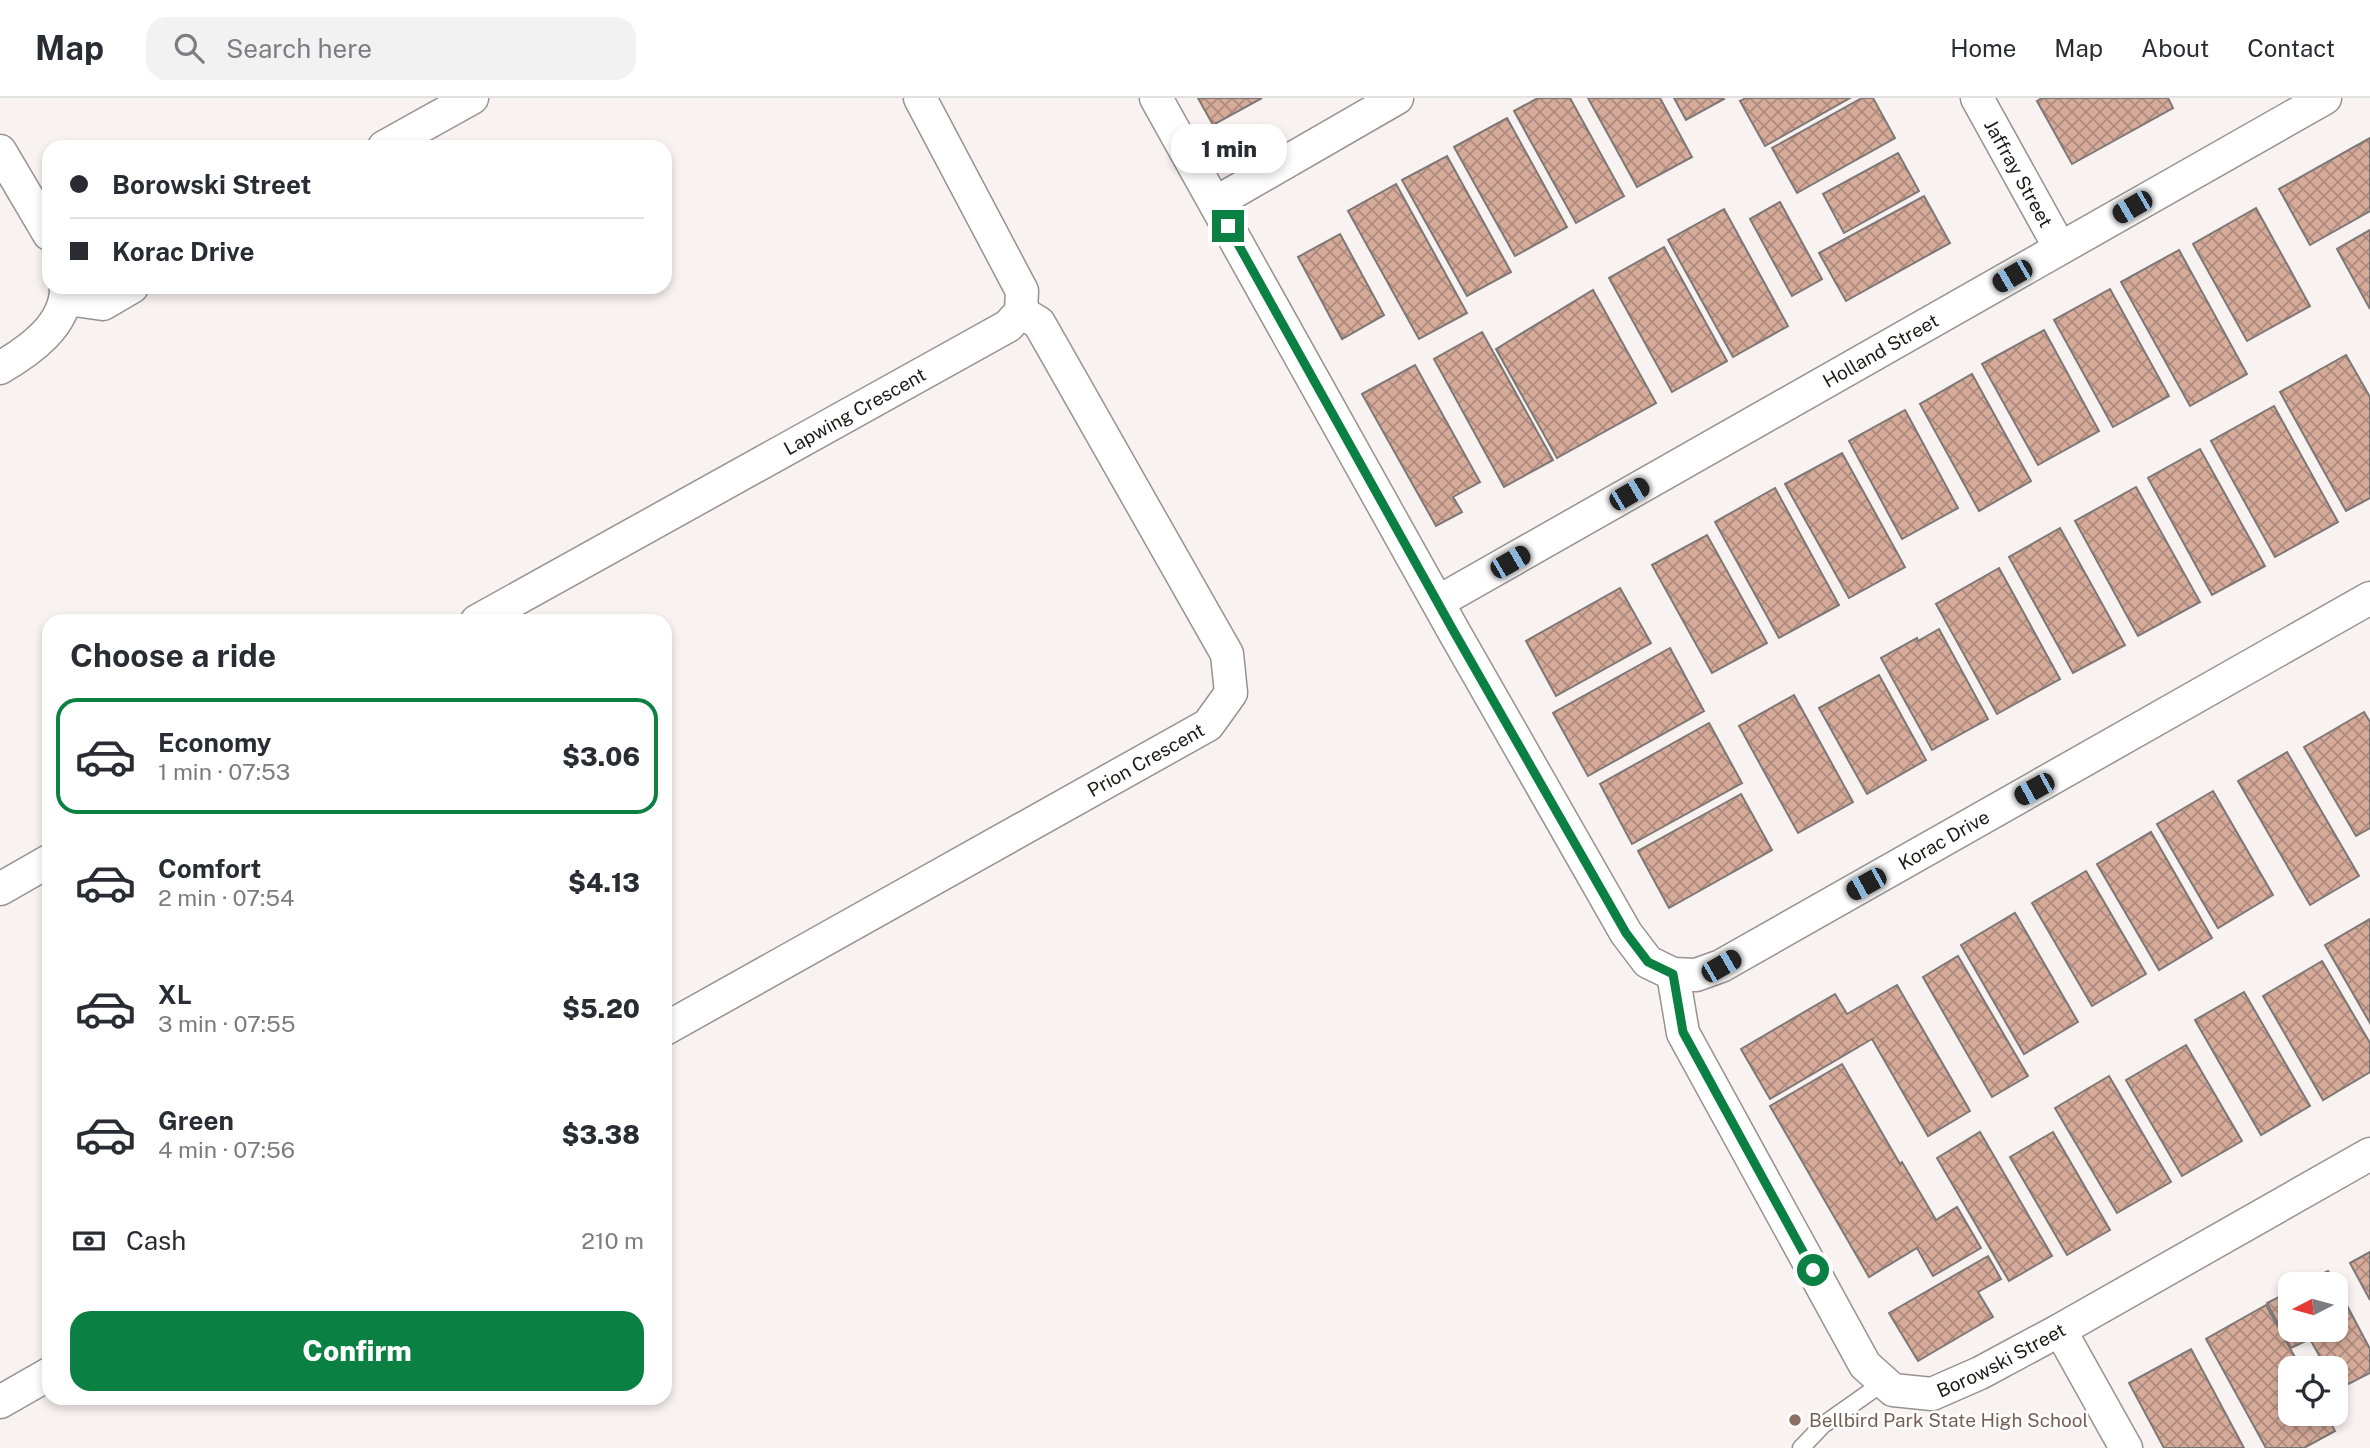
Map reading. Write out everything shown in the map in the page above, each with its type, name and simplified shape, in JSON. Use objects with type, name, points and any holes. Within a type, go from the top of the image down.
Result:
[{"type":"street","points":[[397,140],[472,98]]},
{"type":"street","points":[[920,98],[1022,291],[1021,312]]},
{"type":"street","points":[[1156,98],[1626,933],[1648,962],[1673,974]]},
{"type":"street","points":[[1215,203],[1397,98]]},
{"type":"street","name":"Jaffray Street","points":[[1977,98],[2060,248]]},
{"type":"street","name":"Holland Street","points":[[1438,603],[2325,98]]},
{"type":"street","points":[[0,151],[42,222]]},
{"type":"street","points":[[0,368],[23,355],[50,330],[66,294]]},
{"type":"street","points":[[69,294],[103,304],[120,294]]},
{"type":"street","name":"Lapwing Crescent","points":[[490,614],[1008,326],[1021,312]]},
{"type":"street","name":"Prion Crescent","points":[[672,1025],[1208,725],[1231,693],[1227,654],[1039,323],[1021,312]]},
{"type":"street","name":"Korac Drive","points":[[1673,974],[1696,975],[1721,966],[2370,598]]},
{"type":"street","points":[[0,889],[42,866]]},
{"type":"street","name":"Borowski Street","points":[[1673,974],[1683,1032],[1865,1365],[1893,1390],[1932,1394],[1980,1373],[2370,1154]]},
{"type":"street","points":[[2060,1330],[2126,1448]]},
{"type":"street","points":[[0,1402],[42,1378]]},
{"type":"lane","points":[[1801,1448],[1822,1425],[1884,1382]]},
{"type":"building","points":[[1198,98],[1262,98],[1213,125]]},
{"type":"building","points":[[1538,98],[1570,98],[1624,196],[1576,223],[1514,111]]},
{"type":"building","points":[[1588,98],[1660,98],[1692,157],[1637,187]]},
{"type":"building","points":[[1674,98],[1723,98],[1724,99],[1686,120]]},
{"type":"building","points":[[1746,98],[1850,98],[1765,146],[1740,101]]},
{"type":"building","points":[[1862,98],[1873,98],[1895,138],[1797,193],[1772,148]]},
{"type":"building","points":[[2042,98],[2168,98],[2173,108],[2072,164],[2037,101]]},
{"type":"building","points":[[1507,118],[1567,227],[1515,256],[1454,147]]},
{"type":"building","points":[[2370,138],[2370,211],[2310,245],[2279,189]]},
{"type":"building","points":[[1898,153],[1919,191],[1844,233],[1823,194]]},
{"type":"building","points":[[1447,156],[1511,272],[1467,296],[1402,180]]},
{"type":"building","points":[[1396,184],[1467,313],[1419,339],[1348,211]]},
{"type":"building","points":[[1924,196],[1950,243],[1846,301],[1819,253]]},
{"type":"building","points":[[1780,202],[1822,279],[1792,296],[1750,219]]},
{"type":"building","points":[[2256,208],[2310,306],[2247,341],[2193,244]]},
{"type":"building","points":[[1724,209],[1788,326],[1733,357],[1668,240]]},
{"type":"building","points":[[2370,230],[2370,309],[2337,249]]},
{"type":"building","points":[[1340,234],[1384,315],[1342,339],[1298,257]]},
{"type":"building","points":[[1664,247],[1727,361],[1672,392],[1609,278]]},
{"type":"building","points":[[2179,250],[2247,374],[2190,406],[2121,282]]},
{"type":"building","points":[[2110,289],[2169,396],[2113,427],[2054,320]]},
{"type":"building","points":[[1593,290],[1656,403],[1557,458],[1496,349]]},
{"type":"building","points":[[2044,330],[2099,431],[2038,465],[1982,364]]},
{"type":"building","points":[[1482,332],[1553,460],[1504,487],[1434,359]]},
{"type":"building","points":[[2346,355],[2370,397],[2370,498],[2346,511],[2280,392]]},
{"type":"building","points":[[1415,365],[1480,482],[1453,497],[1462,512],[1436,526],[1362,394]]},
{"type":"building","points":[[1972,374],[2031,481],[1979,511],[1920,404]]},
{"type":"building","points":[[2274,406],[2338,522],[2275,557],[2211,441]]},
{"type":"building","points":[[1905,410],[1958,508],[1902,539],[1849,441]]},
{"type":"building","points":[[2200,449],[2265,566],[2212,595],[2148,478]]},
{"type":"building","points":[[1842,453],[1905,567],[1849,598],[1785,484]]},
{"type":"building","points":[[2136,487],[2200,602],[2138,636],[2075,521]]},
{"type":"building","points":[[1775,488],[1839,605],[1779,638],[1715,522]]},
{"type":"building","points":[[2060,528],[2125,645],[2073,673],[2009,557]]},
{"type":"building","points":[[1707,535],[1767,643],[1712,673],[1652,565]]},
{"type":"building","points":[[1999,568],[2060,679],[1997,714],[1936,604]]},
{"type":"building","points":[[1620,588],[1651,643],[1556,696],[1526,641]]},
{"type":"building","points":[[1939,629],[1988,719],[1932,750],[1881,658]]},
{"type":"building","points":[[1670,648],[1704,711],[1588,776],[1553,713]]},
{"type":"building","points":[[1879,675],[1926,760],[1867,794],[1819,708]]},
{"type":"building","points":[[1794,695],[1853,802],[1798,833],[1739,726]]},
{"type":"building","points":[[2364,712],[2370,722],[2370,828],[2356,836],[2304,747]]},
{"type":"building","points":[[1709,723],[1742,783],[1632,844],[1600,784]]},
{"type":"building","points":[[2287,752],[2359,876],[2310,905],[2238,781]]},
{"type":"building","points":[[2213,791],[2273,895],[2218,928],[2157,824]]},
{"type":"building","points":[[1741,794],[1772,850],[1669,908],[1638,851]]},
{"type":"building","points":[[2151,832],[2212,938],[2159,970],[2097,864]]},
{"type":"building","points":[[2086,871],[2146,974],[2092,1006],[2032,903]]},
{"type":"building","points":[[2015,913],[2078,1022],[2024,1054],[1961,945]]},
{"type":"building","points":[[2370,919],[2370,1023],[2325,945]]},
{"type":"building","points":[[1958,956],[2028,1076],[1992,1097],[1923,977]]},
{"type":"building","points":[[2322,961],[2370,1043],[2370,1072],[2323,1100],[2263,996]]},
{"type":"building","points":[[1897,985],[1970,1111],[1928,1136],[1872,1039],[1770,1099],[1741,1049],[1835,994],[1847,1014]]},
{"type":"building","points":[[2244,992],[2310,1106],[2261,1135],[2195,1020]]},
{"type":"building","points":[[2186,1045],[2242,1141],[2182,1176],[2126,1080]]},
{"type":"building","points":[[1842,1064],[1936,1220],[1957,1207],[1981,1248],[1933,1276],[1917,1248],[1869,1277],[1770,1106]]},
{"type":"building","points":[[2109,1076],[2171,1182],[2117,1213],[2055,1108]]},
{"type":"building","points":[[1980,1132],[2052,1256],[2009,1281],[1937,1158]]},
{"type":"building","points":[[2053,1132],[2110,1230],[2067,1255],[2010,1157]]},
{"type":"building","points":[[2370,1252],[2370,1300],[2350,1263]]},
{"type":"building","points":[[1988,1256],[2001,1279],[1978,1292],[1993,1317],[1918,1361],[1889,1313]]},
{"type":"building","points":[[2278,1298],[2278,1324],[2267,1303]]},
{"type":"building","points":[[2266,1305],[2278,1327],[2278,1342],[2287,1342],[2294,1356],[2278,1356],[2278,1426],[2332,1426],[2335,1431],[2304,1448],[2266,1448],[2206,1339]]},
{"type":"building","points":[[2348,1308],[2370,1349],[2370,1373],[2348,1384],[2348,1356],[2319,1356],[2312,1342],[2348,1342]]},
{"type":"building","points":[[2288,1342],[2304,1342],[2291,1348]]},
{"type":"building","points":[[2191,1349],[2244,1448],[2164,1448],[2129,1383]]},
{"type":"place","name":"Bellbird Park State High School","points":[[1795,1420]]},
{"type":"route","points":[[1228,226],[1453,630],[1626,933],[1648,962],[1673,974],[1683,1032],[1813,1270]]}]
